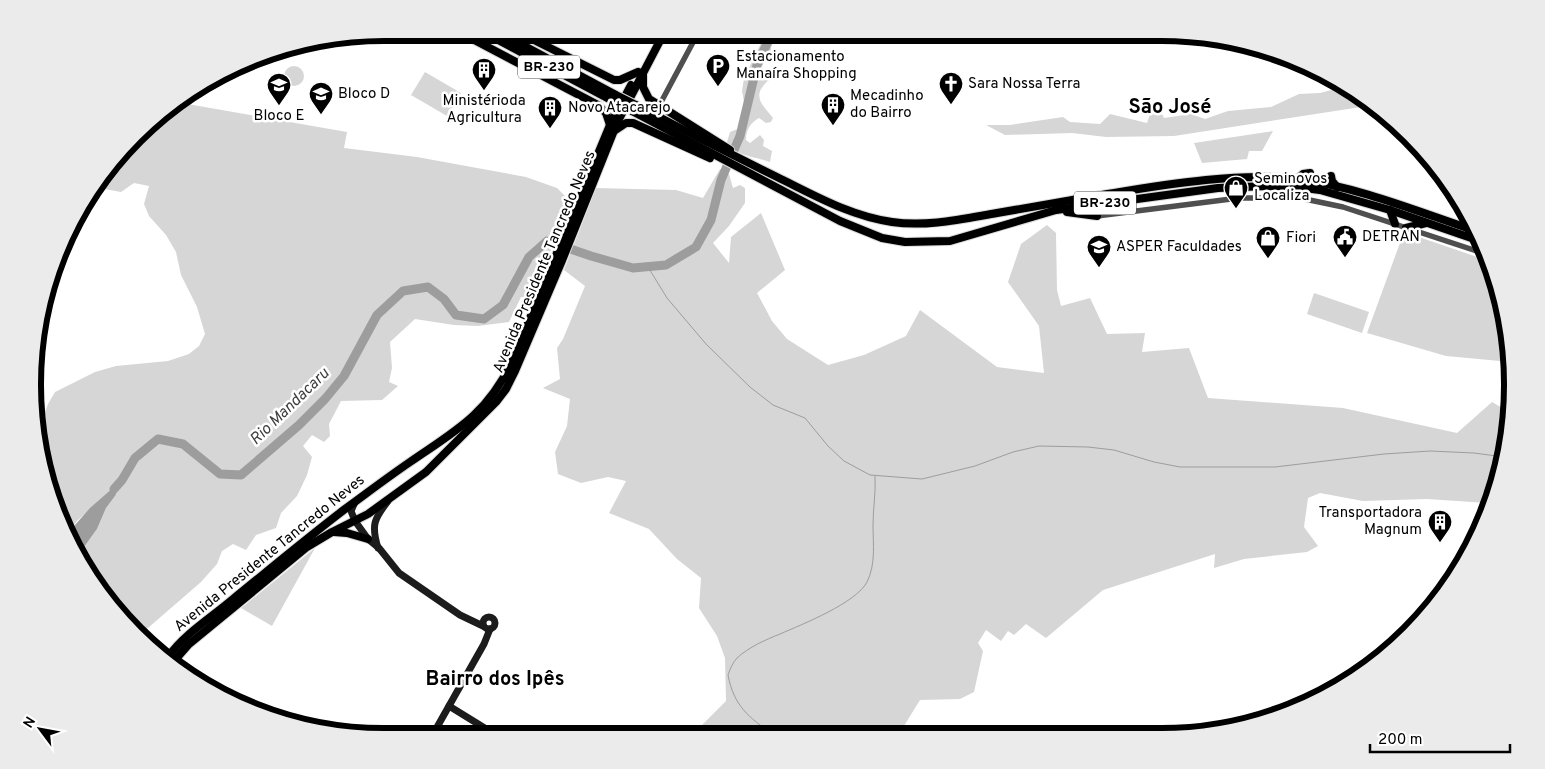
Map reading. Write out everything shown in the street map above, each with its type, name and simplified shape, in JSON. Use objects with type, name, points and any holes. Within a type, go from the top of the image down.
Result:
[{"type":"main road","points":[[476,41],[598,105],[606,113],[612,128],[626,123],[633,124],[727,157],[744,166]]},
{"type":"main road","name":"BR-230","points":[[501,41],[727,157],[744,166],[753,175],[856,229],[882,238],[905,242],[950,240],[1056,210],[1218,188],[1267,186],[1320,190],[1390,210],[1470,238]]},
{"type":"main road","name":"BR-230","points":[[514,41],[619,101]]},
{"type":"main road","points":[[536,41],[614,80],[620,80],[641,72],[659,41]]},
{"type":"main road","points":[[655,41],[641,72],[646,95],[727,157]]},
{"type":"main road","name":"Avenida Presidente Tancredo Neves","points":[[171,653],[196,629],[356,502],[444,440],[473,417],[498,389],[568,239],[612,128],[619,101],[641,72]]},
{"type":"main road","name":"BR-230","points":[[744,166],[755,166],[856,214],[886,221],[908,223],[933,223],[956,220],[1122,192],[1219,179],[1274,178],[1297,179],[1337,187],[1465,227]]},
{"type":"main road","points":[[1297,179],[1303,174],[1310,173]]},
{"type":"main road","points":[[1331,176],[1332,181],[1337,187]]},
{"type":"main road","points":[[1390,210],[1395,224]]},
{"type":"main road","points":[[1035,215],[1072,212],[1097,216]]},
{"type":"main road","points":[[1406,228],[1427,223]]},
{"type":"main road","name":"Avenida Presidente Tancredo Neves","points":[[177,658],[188,645],[307,547],[368,514],[426,472],[485,414],[511,380],[558,262]]},
{"type":"main road","points":[[419,456],[422,455],[427,459],[426,472]]},
{"type":"main road","points":[[378,548],[374,524],[378,514],[388,501]]},
{"type":"main road","points":[[356,502],[351,511],[355,521],[368,539],[399,573],[456,611],[487,628],[494,626],[495,621],[490,616],[472,617],[456,611]]},
{"type":"main road","points":[[332,532],[347,533],[368,539]]},
{"type":"main road","points":[[485,617],[482,622],[487,628]]},
{"type":"main road","points":[[437,728],[484,644],[487,628]]},
{"type":"main road","points":[[449,706],[485,728]]},
{"type":"street","points":[[660,106],[694,41]]},
{"type":"street","points":[[1097,216],[1239,198],[1296,197],[1342,207],[1477,251]]},
{"type":"shaded area","points":[[762,41],[774,41],[771,48],[773,61],[765,61],[761,68],[762,74],[770,76],[761,89],[759,97],[773,118],[771,122],[766,123],[759,118],[753,122],[748,130],[746,140],[750,143],[760,135],[764,140],[763,146],[772,151],[770,162],[741,153],[727,142],[730,132],[740,128],[745,107],[742,91],[744,78]]},
{"type":"shaded area","points":[[294,66],[301,69],[304,76],[301,83],[294,86],[287,83],[284,76],[287,69]]},
{"type":"shaded area","points":[[425,72],[461,93],[447,116],[411,95]]},
{"type":"shaded area","points":[[1335,89],[1362,107],[1174,136],[1106,137],[1072,133],[1005,135],[986,125],[1010,125],[1063,117],[1070,122],[1100,124],[1110,114],[1147,123],[1151,111],[1160,110],[1164,118],[1191,114],[1205,119],[1228,111],[1271,107],[1299,94],[1320,93]]},
{"type":"shaded area","points":[[187,104],[347,132],[344,148],[417,157],[526,177],[557,188],[565,196],[569,207],[531,297],[521,297],[509,322],[478,326],[454,325],[415,319],[390,342],[392,368],[389,382],[398,386],[382,400],[341,401],[329,424],[330,436],[324,442],[312,435],[303,446],[312,457],[307,475],[297,496],[281,513],[276,528],[256,535],[246,550],[233,544],[222,551],[217,564],[201,582],[145,630],[126,611],[112,593],[83,548],[97,529],[106,508],[115,496],[103,497],[72,527],[59,495],[53,473],[43,418],[55,392],[95,372],[116,366],[168,361],[189,354],[199,346],[205,334],[197,307],[181,275],[176,252],[166,235],[149,216],[144,204],[149,186],[134,183],[121,192],[103,189],[126,158],[158,126]]},
{"type":"shaded area","points":[[1273,131],[1262,151],[1249,151],[1247,159],[1202,163],[1194,143]]},
{"type":"shaded area","points":[[720,169],[729,174],[733,188],[740,185],[745,188],[745,203],[729,226],[713,243],[729,263],[731,237],[761,213],[785,270],[757,293],[772,321],[787,339],[828,365],[864,355],[906,336],[920,310],[997,367],[1044,373],[1039,326],[1008,282],[1021,244],[1047,225],[1056,233],[1057,290],[1061,306],[1090,298],[1107,334],[1145,333],[1142,352],[1189,348],[1208,398],[1343,408],[1457,433],[1492,402],[1503,408],[1497,451],[1483,503],[1427,499],[1363,501],[1320,493],[1308,498],[1304,527],[1318,546],[1307,552],[1244,559],[1214,568],[1215,554],[1103,590],[1046,638],[1026,624],[1014,635],[1008,631],[1001,641],[986,630],[978,643],[983,651],[974,692],[960,699],[920,700],[903,728],[699,728],[726,701],[725,658],[717,636],[699,608],[701,578],[677,559],[649,529],[609,513],[626,481],[608,477],[581,483],[558,474],[555,452],[567,426],[570,399],[543,388],[560,379],[557,348],[563,339],[585,286],[564,270],[596,188],[676,190],[703,198]]},
{"type":"shaded area","points":[[1404,232],[1480,258],[1492,296],[1503,357],[1500,361],[1446,356],[1367,333]]},
{"type":"shaded area","points":[[1314,293],[1369,312],[1362,333],[1307,314]]},
{"type":"shaded area","points":[[122,480],[115,496],[106,508],[97,529],[83,548],[73,528],[90,508]]},
{"type":"shaded area","points":[[315,548],[272,626],[241,608],[245,605]]},
{"type":"waterway","name":"Rio Mandacaru","points":[[114,489],[122,480],[135,458],[158,439],[183,444],[220,474],[241,475],[299,425],[325,399],[344,376],[377,315],[403,291],[428,287],[444,299],[456,315],[484,319],[503,305],[529,257],[547,241],[633,268],[666,265],[696,247],[711,220],[721,180],[740,136],[757,65],[768,41]]},
{"type":"waterway","points":[[648,267],[667,298],[706,344],[750,387],[773,405],[805,418],[828,446],[844,461],[870,475],[922,479],[975,466],[1013,452],[1039,446],[1088,447],[1114,450],[1154,462],[1180,467],[1275,467],[1384,454],[1430,451],[1496,456]]},
{"type":"waterway","points":[[765,728],[738,703],[728,675],[730,670],[736,660],[747,650],[841,605],[852,598],[867,582],[873,561],[875,476]]},
{"type":"place","name":"Estacionamento Manaíra Shopping","points":[[718,87]]},
{"type":"place","name":"Ministérioda Agricultura","points":[[484,91]]},
{"type":"place","name":"Sara Nossa Terra","points":[[951,105]]},
{"type":"place","name":"Bloco E","points":[[279,106]]},
{"type":"place","name":"Bloco D","points":[[321,115]]},
{"type":"place","name":"Mecadinho do Bairro","points":[[833,126]]},
{"type":"place","name":"Novo Atacarejo","points":[[550,129]]},
{"type":"place","name":"Seminovos Localiza","points":[[1236,209]]},
{"type":"place","name":"DETRAN","points":[[1345,258]]},
{"type":"place","name":"Fiori","points":[[1268,259]]},
{"type":"place","name":"ASPER Faculdades","points":[[1099,268]]},
{"type":"place","name":"Transportadora Magnum","points":[[1440,543]]},
{"type":"district","name":"São José","points":[[1170,108]]},
{"type":"district","name":"Bairro dos Ipês","points":[[495,680]]}]
